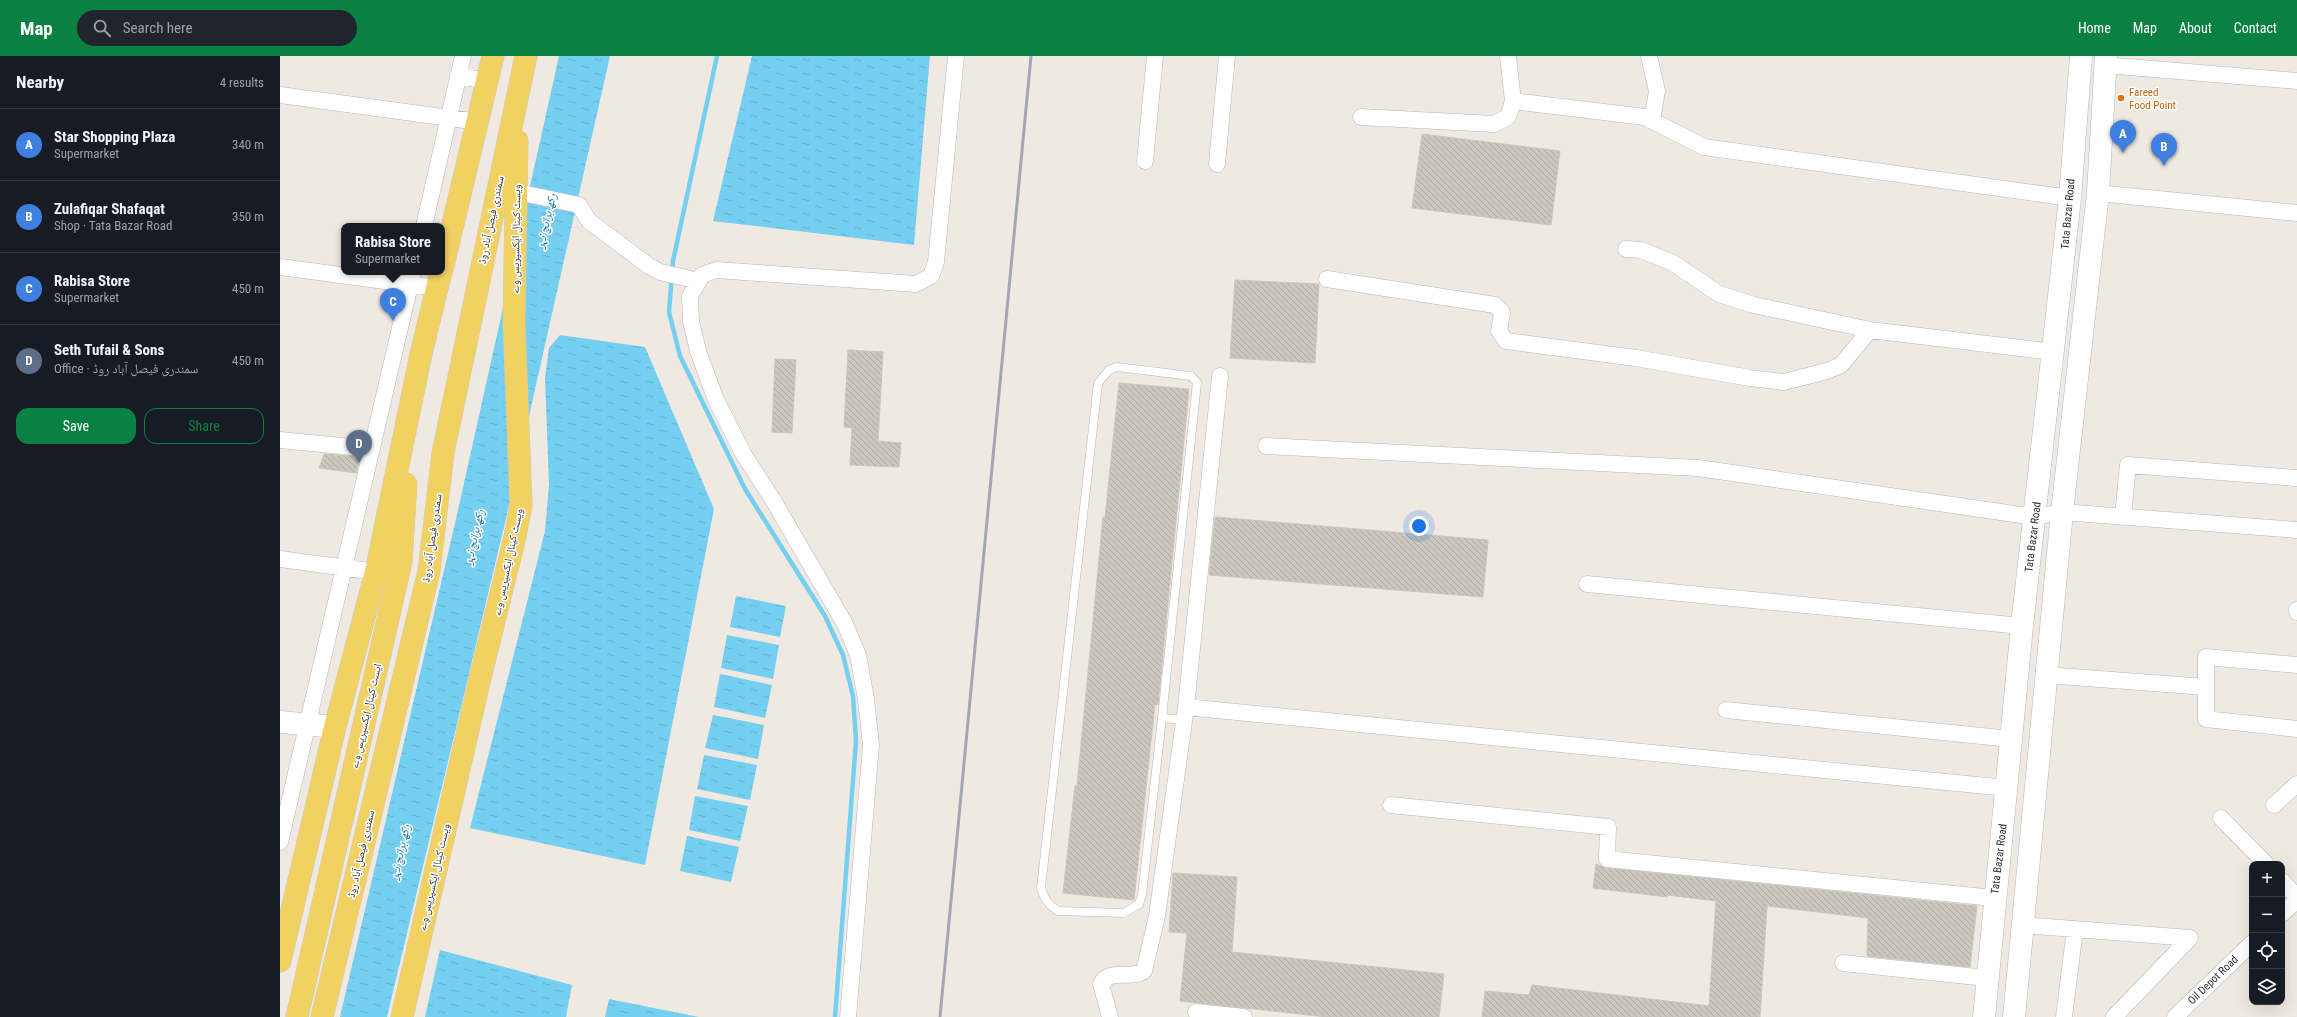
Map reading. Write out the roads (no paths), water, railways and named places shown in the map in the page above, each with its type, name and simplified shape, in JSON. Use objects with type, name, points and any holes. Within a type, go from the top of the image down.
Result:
[{"type":"main road","points":[[445,257],[479,122],[493,56]]},
{"type":"main road","name":"سمندری فیصل آباد روڈ","points":[[322,1017],[429,571],[443,453],[526,56]]},
{"type":"main road","name":"ویسٹ کینال ایکسپریس وے","points":[[402,1017],[480,678],[516,536],[521,505],[514,322],[520,198],[517,96]]},
{"type":"main road","points":[[280,960],[335,727],[376,572],[421,354],[440,277]]},
{"type":"main road","name":"ایسٹ کینال ایکسپریس وے","points":[[297,1017],[401,562],[410,411]]},
{"type":"street","points":[[425,223],[463,56]]},
{"type":"street","points":[[520,198],[579,205],[589,220],[627,251],[660,272],[692,280],[716,270],[916,284],[931,276],[936,262],[956,56]]},
{"type":"street","points":[[1145,162],[1155,56]]},
{"type":"street","points":[[1217,164],[1227,56]]},
{"type":"street","points":[[1360,117],[1494,124],[1508,116],[1512,101],[1508,56]]},
{"type":"street","points":[[1649,56],[1657,91],[1652,121]]},
{"type":"street","name":"Tata Bazar Road","points":[[1984,1017],[1994,898],[2007,788],[2022,626],[2054,352],[2070,198],[2081,56]]},
{"type":"street","points":[[2014,1017],[2062,512],[2098,193],[2106,60],[2297,81]]},
{"type":"street","points":[[458,76],[488,81]]},
{"type":"street","points":[[280,95],[479,122]]},
{"type":"street","points":[[1512,101],[1645,117],[1704,147],[2070,198]]},
{"type":"street","points":[[2098,193],[2297,212]]},
{"type":"street","points":[[1626,249],[1641,250],[1673,263],[1719,294],[1754,305],[1870,330],[2054,352]]},
{"type":"street","points":[[280,267],[341,272]]},
{"type":"street","points":[[376,275],[412,278],[440,277]]},
{"type":"street","points":[[280,842],[412,278]]},
{"type":"street","points":[[1327,279],[1495,305],[1502,312],[1499,331],[1506,341],[1636,358],[1750,378],[1784,382],[1827,371],[1841,365],[1870,330]]},
{"type":"street","points":[[692,280],[690,296],[691,320],[698,351],[716,400],[744,455],[773,500],[845,624],[858,656],[866,699],[871,745],[848,1017]]},
{"type":"street","points":[[396,347],[421,354]]},
{"type":"street","points":[[1110,1017],[1101,984],[1103,980],[1110,976],[1141,973],[1146,968],[1157,916],[1185,714],[1220,376]]},
{"type":"street","points":[[280,440],[372,449]]},
{"type":"street","points":[[1266,446],[1698,468],[2035,517],[2062,512],[2297,530]]},
{"type":"street","points":[[2123,516],[2128,465],[2297,478]]},
{"type":"street","points":[[280,559],[376,572]]},
{"type":"street","points":[[1587,584],[2022,626]]},
{"type":"street","points":[[2297,665],[2206,657],[2206,719],[2297,729]]},
{"type":"street","points":[[2046,675],[2206,687]]},
{"type":"street","points":[[1726,710],[2012,739]]},
{"type":"street","points":[[1185,714],[2007,788]]},
{"type":"street","points":[[280,722],[335,727]]},
{"type":"street","points":[[2274,805],[2297,784]]},
{"type":"street","points":[[1390,805],[1608,827],[1607,859],[1994,898]]},
{"type":"street","points":[[2221,818],[2263,861]]},
{"type":"street","points":[[2285,884],[2297,898],[2285,911]]},
{"type":"street","points":[[2022,925],[2190,938],[2114,1017]]},
{"type":"street","points":[[2064,1017],[2075,929]]},
{"type":"street","name":"Oil Depot Road","points":[[2175,1017],[2249,946]]},
{"type":"street","points":[[1843,963],[1987,978]]},
{"type":"street","points":[[1196,1012],[1244,1017]]},
{"type":"lane","points":[[1117,367],[1191,376],[1197,382],[1162,718],[1142,895],[1139,904],[1124,913],[1058,911],[1051,907],[1043,897],[1041,888],[1098,383],[1102,376],[1109,370],[1117,367]]},
{"type":"lane","points":[[1162,718],[1185,714]]},
{"type":"water","name":"رکھ برانچ نہر","points":[[559,56],[610,56],[504,527],[387,1017],[340,1017],[456,519]]},
{"type":"water","points":[[752,56],[930,56],[914,245],[713,221]]},
{"type":"water","points":[[560,335],[645,347],[714,509],[645,865],[470,828],[545,531],[549,485],[545,378],[549,348]]},
{"type":"water","points":[[736,596],[786,606],[780,637],[730,627]]},
{"type":"water","points":[[727,635],[779,645],[773,679],[721,668]]},
{"type":"water","points":[[720,674],[772,685],[765,718],[714,707]]},
{"type":"water","points":[[713,715],[764,725],[758,759],[705,748]]},
{"type":"water","points":[[704,755],[757,765],[750,800],[697,789]]},
{"type":"water","points":[[695,796],[748,806],[740,841],[689,830]]},
{"type":"water","points":[[687,836],[739,847],[731,882],[680,871]]},
{"type":"water","points":[[440,950],[572,985],[566,1017],[425,1017]]},
{"type":"water","points":[[609,999],[699,1017],[605,1017]]},
{"type":"waterway","points":[[717,56],[673,261],[669,312],[680,356],[745,489],[825,616],[843,655],[853,696],[856,741],[835,1017]]},
{"type":"railway","points":[[940,1017],[1031,56]]},
{"type":"place","name":"Fareed Food Point","points":[[2121,98]]},
{"type":"place","name":"Star Shopping Plaza","points":[[2123,153]]},
{"type":"place","name":"Zulafiqar Shafaqat","points":[[2164,166]]},
{"type":"place","name":"Rabisa Store","points":[[393,321]]},
{"type":"place","name":"Seth Tufail & Sons","points":[[359,463]]}]
